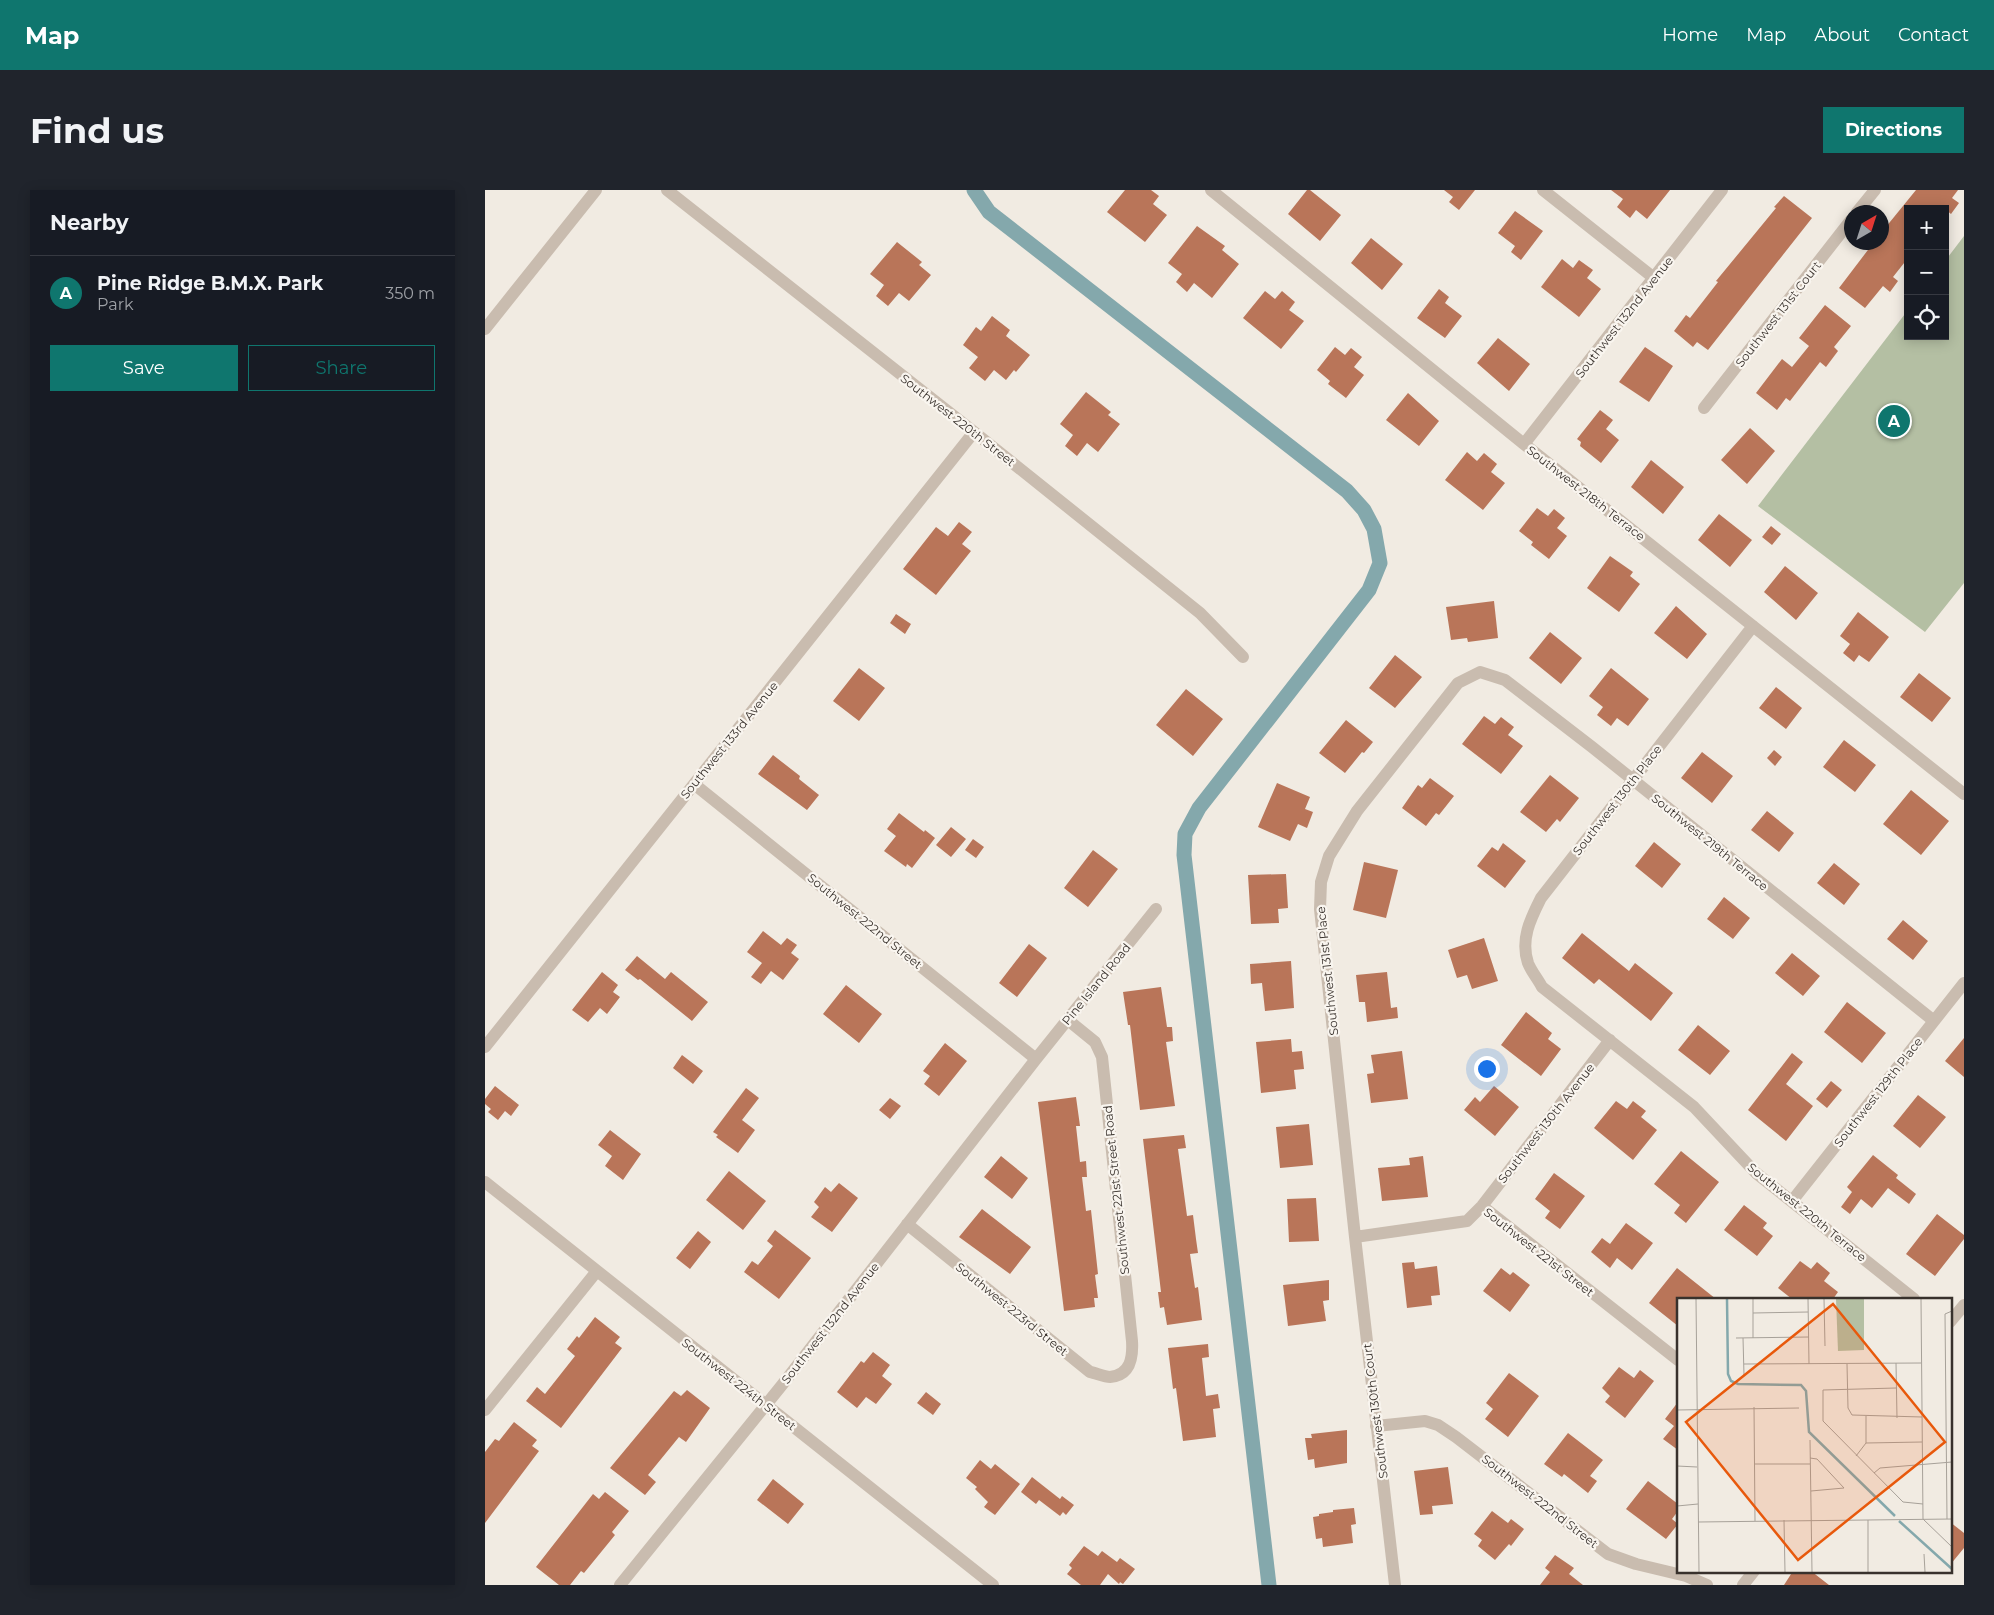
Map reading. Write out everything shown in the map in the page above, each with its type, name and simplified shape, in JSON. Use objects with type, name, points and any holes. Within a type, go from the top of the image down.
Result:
[{"type":"street","points":[[485,329],[596,190]]},
{"type":"street","name":"Southwest 220th Street","points":[[667,190],[1200,613],[1243,657]]},
{"type":"street","name":"Southwest 218th Terrace","points":[[1211,190],[1524,444],[1964,794]]},
{"type":"street","points":[[1543,190],[1655,278]]},
{"type":"street","name":"Southwest 132nd Avenue","points":[[1524,444],[1722,190]]},
{"type":"street","points":[[1863,205],[1875,190]]},
{"type":"street","name":"Southwest 131st Court","points":[[1704,408],[1844,229]]},
{"type":"street","name":"Southwest 133rd Avenue","points":[[485,1047],[974,432]]},
{"type":"street","name":"Southwest 130th Place","points":[[1542,987],[1528,963],[1525,942],[1529,923],[1541,898],[1753,626]]},
{"type":"street","name":"Southwest 219th Terrace","points":[[1480,672],[1505,680],[1935,1022]]},
{"type":"street","name":"Southwest 131st Place","points":[[1355,1237],[1320,909],[1321,882],[1329,856],[1357,811],[1458,683],[1480,672]]},
{"type":"street","name":"Southwest 222nd Street","points":[[694,784],[1036,1059]]},
{"type":"street","name":"Pine Island Road","points":[[1036,1059],[1156,909]]},
{"type":"street","name":"Southwest 129th Place","points":[[1792,1201],[1964,983]]},
{"type":"street","name":"Southwest 220th Terrace","points":[[1542,987],[1694,1107],[1757,1173],[1913,1298]]},
{"type":"street","name":"Southwest 221st Street Road","points":[[1068,1020],[1095,1042],[1102,1057],[1132,1341],[1133,1359],[1123,1372]]},
{"type":"street","name":"Southwest 130th Avenue","points":[[1482,1206],[1610,1040]]},
{"type":"street","name":"Southwest 132nd Avenue","points":[[619,1585],[766,1405],[1036,1059]]},
{"type":"street","name":"Southwest 224th Street","points":[[485,1182],[993,1585]]},
{"type":"street","name":"Southwest 221st Street","points":[[1355,1237],[1467,1221],[1482,1206],[1677,1359]]},
{"type":"street","name":"Southwest 223rd Street","points":[[907,1224],[1090,1372],[1109,1377],[1123,1372]]},
{"type":"street","name":"Southwest 130th Court","points":[[1355,1237],[1395,1585]]},
{"type":"street","points":[[485,1410],[597,1271]]},
{"type":"street","points":[[1951,1321],[1964,1305]]},
{"type":"street","name":"Southwest 222nd Street","points":[[1376,1426],[1425,1421],[1438,1425],[1608,1554],[1636,1564],[1686,1576],[1707,1585]]},
{"type":"street","points":[[1743,1585],[1753,1572]]},
{"type":"green space","points":[[1964,236],[1964,583],[1925,632],[1758,506],[1904,315],[1904,340],[1949,340],[1949,256]]},
{"type":"building","points":[[1125,190],[1151,190],[1159,196],[1153,204],[1167,215],[1145,242],[1107,212]]},
{"type":"building","points":[[1307,190],[1310,190],[1341,215],[1320,241],[1288,214]]},
{"type":"building","points":[[1444,190],[1475,190],[1459,210],[1449,202],[1453,197]]},
{"type":"building","points":[[1611,190],[1670,190],[1647,219],[1636,210],[1630,218],[1617,207],[1623,199]]},
{"type":"building","points":[[1916,190],[1958,190],[1952,198],[1959,203],[1951,214],[1949,212],[1949,205],[1904,205],[1904,263],[1893,277],[1898,281],[1890,292],[1883,286],[1865,308],[1839,288],[1868,250],[1889,250],[1889,223]]},
{"type":"building","points":[[1784,196],[1812,218],[1708,350],[1697,342],[1693,347],[1674,331],[1686,315],[1690,318],[1718,282],[1716,281]]},
{"type":"building","points":[[1515,211],[1543,231],[1521,260],[1511,252],[1515,246],[1498,233]]},
{"type":"building","points":[[1197,226],[1225,246],[1222,250],[1239,264],[1212,298],[1194,283],[1187,292],[1176,282],[1182,274],[1168,263]]},
{"type":"building","points":[[1371,238],[1403,264],[1382,290],[1351,263]]},
{"type":"building","points":[[897,242],[922,262],[919,265],[931,275],[909,301],[899,293],[888,306],[876,296],[884,285],[870,274]]},
{"type":"building","points":[[1562,259],[1573,268],[1579,260],[1593,270],[1587,278],[1601,289],[1579,317],[1541,287]]},
{"type":"building","points":[[1439,289],[1449,297],[1445,303],[1462,316],[1445,338],[1417,318]]},
{"type":"building","points":[[1265,291],[1275,299],[1282,291],[1295,302],[1289,310],[1304,321],[1281,349],[1243,318]]},
{"type":"building","points":[[1825,305],[1851,326],[1834,347],[1838,351],[1826,367],[1820,362],[1790,401],[1786,398],[1777,410],[1756,393],[1782,359],[1792,367],[1809,346],[1799,338]]},
{"type":"building","points":[[992,316],[1010,330],[1006,336],[1030,355],[1016,372],[1014,370],[1006,380],[994,370],[985,381],[969,368],[978,357],[963,345],[976,327],[981,331]]},
{"type":"building","points":[[1498,338],[1530,364],[1509,391],[1477,363]]},
{"type":"building","points":[[1335,347],[1345,355],[1351,348],[1362,357],[1354,367],[1364,375],[1346,398],[1328,384],[1330,381],[1317,370]]},
{"type":"building","points":[[1645,347],[1673,366],[1649,402],[1619,382]]},
{"type":"building","points":[[1086,392],[1111,412],[1108,415],[1120,424],[1098,452],[1087,443],[1077,456],[1065,446],[1073,435],[1060,424]]},
{"type":"building","points":[[1408,393],[1439,421],[1419,446],[1386,420]]},
{"type":"building","points":[[1600,410],[1613,420],[1606,429],[1619,440],[1601,463],[1580,446],[1581,442],[1577,439]]},
{"type":"building","points":[[1750,428],[1775,451],[1747,484],[1721,460]]},
{"type":"building","points":[[1467,452],[1477,461],[1484,453],[1497,464],[1491,472],[1505,483],[1483,510],[1445,480]]},
{"type":"building","points":[[1651,460],[1684,487],[1663,514],[1631,487]]},
{"type":"building","points":[[1537,508],[1548,516],[1554,509],[1565,518],[1557,528],[1567,536],[1549,559],[1531,545],[1533,542],[1519,531]]},
{"type":"building","points":[[1719,514],[1752,540],[1730,567],[1698,540]]},
{"type":"building","points":[[959,522],[972,532],[962,544],[971,551],[936,595],[903,569],[936,527],[948,536]]},
{"type":"building","points":[[1771,526],[1781,534],[1772,545],[1762,537]]},
{"type":"building","points":[[1610,556],[1633,572],[1630,576],[1640,584],[1619,612],[1587,588]]},
{"type":"building","points":[[1785,566],[1818,593],[1796,620],[1764,592]]},
{"type":"building","points":[[1494,601],[1498,638],[1468,642],[1467,638],[1451,640],[1446,607]]},
{"type":"building","points":[[1676,606],[1707,634],[1687,659],[1654,633]]},
{"type":"building","points":[[1858,612],[1889,637],[1869,662],[1859,655],[1854,662],[1843,653],[1850,644],[1840,636]]},
{"type":"building","points":[[896,614],[911,624],[905,634],[890,623]]},
{"type":"building","points":[[1550,632],[1582,658],[1561,684],[1529,658]]},
{"type":"building","points":[[1395,655],[1422,677],[1395,708],[1369,688]]},
{"type":"building","points":[[859,668],[885,688],[859,721],[833,701]]},
{"type":"building","points":[[1611,668],[1649,699],[1628,726],[1617,718],[1611,726],[1597,715],[1603,707],[1589,696]]},
{"type":"building","points":[[1919,673],[1951,698],[1932,722],[1900,697]]},
{"type":"building","points":[[1776,687],[1802,708],[1786,729],[1759,708]]},
{"type":"building","points":[[1186,689],[1223,719],[1193,756],[1156,725]]},
{"type":"building","points":[[1484,716],[1495,724],[1501,717],[1514,727],[1508,735],[1523,746],[1501,774],[1462,744]]},
{"type":"building","points":[[1346,720],[1373,742],[1345,773],[1319,753]]},
{"type":"building","points":[[1844,740],[1876,765],[1855,792],[1823,767]]},
{"type":"building","points":[[1774,750],[1782,757],[1775,766],[1767,758]]},
{"type":"building","points":[[1702,752],[1733,776],[1712,803],[1681,778]]},
{"type":"building","points":[[773,755],[800,776],[799,779],[819,795],[807,810],[758,774]]},
{"type":"building","points":[[1550,775],[1579,798],[1560,822],[1557,819],[1546,832],[1520,812]]},
{"type":"building","points":[[1430,778],[1454,796],[1439,815],[1436,813],[1426,826],[1402,808],[1418,785],[1422,788]]},
{"type":"building","points":[[1277,783],[1310,797],[1305,809],[1313,812],[1307,828],[1298,824],[1290,841],[1258,827]]},
{"type":"building","points":[[1911,790],[1949,821],[1921,855],[1883,824]]},
{"type":"building","points":[[1767,811],[1794,833],[1779,852],[1751,830]]},
{"type":"building","points":[[899,813],[935,838],[912,868],[907,864],[906,867],[884,851],[896,836],[887,829]]},
{"type":"building","points":[[951,827],[966,839],[951,857],[936,845]]},
{"type":"building","points":[[973,839],[984,847],[976,858],[965,850]]},
{"type":"building","points":[[1654,842],[1681,864],[1662,888],[1635,866]]},
{"type":"building","points":[[1503,843],[1526,861],[1505,888],[1477,866],[1492,847],[1498,851]]},
{"type":"building","points":[[1093,850],[1118,869],[1088,907],[1064,888]]},
{"type":"building","points":[[1364,862],[1398,870],[1386,918],[1353,910]]},
{"type":"building","points":[[1834,863],[1860,884],[1844,905],[1817,883]]},
{"type":"building","points":[[1286,874],[1288,908],[1278,909],[1279,923],[1251,924],[1248,875]]},
{"type":"building","points":[[1724,897],[1750,918],[1733,939],[1707,919]]},
{"type":"building","points":[[1903,920],[1928,941],[1913,960],[1887,939]]},
{"type":"building","points":[[763,931],[781,945],[787,938],[797,945],[791,953],[799,959],[783,980],[771,971],[761,984],[751,977],[762,963],[747,952]]},
{"type":"building","points":[[1582,933],[1629,971],[1635,963],[1673,993],[1651,1021],[1599,979],[1594,984],[1562,958]]},
{"type":"building","points":[[1484,938],[1498,981],[1472,989],[1467,975],[1457,978],[1448,950]]},
{"type":"building","points":[[1029,944],[1047,958],[1017,997],[999,983]]},
{"type":"building","points":[[1792,953],[1820,976],[1803,996],[1775,973]]},
{"type":"building","points":[[637,956],[665,979],[671,972],[708,1002],[692,1021],[640,979],[638,980],[625,970]]},
{"type":"building","points":[[1291,961],[1294,1008],[1265,1011],[1262,983],[1251,984],[1250,964]]},
{"type":"building","points":[[602,972],[618,985],[613,992],[620,997],[607,1014],[600,1008],[588,1022],[572,1010]]},
{"type":"building","points":[[1387,972],[1391,1008],[1397,1007],[1398,1018],[1367,1022],[1365,1002],[1359,1002],[1356,975]]},
{"type":"building","points":[[846,985],[882,1014],[859,1043],[823,1014]]},
{"type":"building","points":[[1161,987],[1167,1027],[1172,1027],[1173,1041],[1166,1042],[1175,1106],[1140,1110],[1130,1025],[1128,1025],[1123,992]]},
{"type":"building","points":[[1847,1002],[1886,1033],[1862,1063],[1824,1032]]},
{"type":"building","points":[[1526,1012],[1552,1033],[1548,1039],[1561,1049],[1541,1076],[1501,1045]]},
{"type":"building","points":[[1698,1025],[1730,1051],[1710,1075],[1678,1050]]},
{"type":"building","points":[[1964,1038],[1964,1077],[1945,1061]]},
{"type":"building","points":[[1291,1039],[1292,1052],[1302,1051],[1304,1069],[1294,1070],[1296,1089],[1261,1093],[1256,1042]]},
{"type":"building","points":[[945,1043],[967,1061],[939,1096],[924,1084],[930,1076],[923,1071]]},
{"type":"building","points":[[1402,1051],[1408,1099],[1371,1103],[1367,1074],[1374,1073],[1371,1055]]},
{"type":"building","points":[[1792,1053],[1803,1062],[1786,1084],[1813,1106],[1786,1141],[1748,1110]]},
{"type":"building","points":[[682,1055],[703,1071],[693,1084],[673,1068]]},
{"type":"building","points":[[1831,1081],[1842,1090],[1827,1108],[1816,1099]]},
{"type":"building","points":[[495,1086],[519,1105],[511,1116],[505,1111],[498,1120],[488,1112],[491,1109],[485,1104],[485,1099]]},
{"type":"building","points":[[1494,1086],[1519,1107],[1495,1136],[1464,1110],[1475,1097],[1480,1102]]},
{"type":"building","points":[[746,1088],[759,1098],[742,1120],[755,1130],[738,1153],[716,1137],[718,1135],[713,1132]]},
{"type":"building","points":[[1918,1095],[1946,1117],[1920,1148],[1893,1126]]},
{"type":"building","points":[[1076,1097],[1080,1126],[1076,1126],[1080,1162],[1086,1161],[1087,1177],[1082,1177],[1086,1211],[1091,1210],[1098,1274],[1095,1275],[1098,1298],[1094,1298],[1095,1307],[1064,1311],[1038,1102]]},
{"type":"building","points":[[890,1098],[901,1106],[890,1119],[879,1110]]},
{"type":"building","points":[[1616,1101],[1627,1109],[1633,1101],[1646,1111],[1641,1117],[1657,1130],[1633,1160],[1594,1128]]},
{"type":"building","points":[[1309,1124],[1313,1165],[1280,1168],[1276,1127]]},
{"type":"building","points":[[610,1130],[641,1154],[623,1180],[605,1166],[612,1156],[598,1145]]},
{"type":"building","points":[[1184,1135],[1186,1148],[1178,1149],[1187,1216],[1193,1215],[1198,1253],[1190,1254],[1195,1288],[1198,1287],[1202,1320],[1167,1325],[1164,1307],[1160,1308],[1158,1292],[1161,1292],[1143,1139]]},
{"type":"building","points":[[1681,1151],[1719,1182],[1686,1223],[1674,1213],[1680,1205],[1654,1184]]},
{"type":"building","points":[[1873,1155],[1898,1175],[1896,1178],[1916,1194],[1909,1204],[1888,1188],[1872,1208],[1861,1199],[1850,1214],[1841,1207],[1852,1192],[1847,1187]]},
{"type":"building","points":[[1001,1156],[1028,1178],[1012,1199],[984,1177]]},
{"type":"building","points":[[1423,1156],[1428,1197],[1382,1201],[1378,1168],[1410,1165],[1409,1158]]},
{"type":"building","points":[[729,1171],[766,1201],[743,1230],[706,1200]]},
{"type":"building","points":[[1554,1173],[1585,1196],[1560,1229],[1545,1218],[1550,1211],[1535,1199]]},
{"type":"building","points":[[839,1183],[858,1198],[832,1232],[811,1217],[819,1207],[814,1202],[825,1187],[831,1192]]},
{"type":"building","points":[[1316,1198],[1319,1241],[1289,1242],[1287,1199]]},
{"type":"building","points":[[1744,1205],[1767,1223],[1763,1228],[1773,1236],[1757,1256],[1724,1230]]},
{"type":"building","points":[[982,1209],[1031,1247],[1010,1274],[959,1237]]},
{"type":"building","points":[[1937,1214],[1964,1235],[1964,1239],[1935,1276],[1906,1254]]},
{"type":"building","points":[[1626,1223],[1653,1243],[1632,1270],[1617,1258],[1610,1268],[1591,1252],[1602,1238],[1610,1244]]},
{"type":"building","points":[[775,1230],[811,1258],[779,1299],[744,1272],[752,1261],[758,1265],[773,1246],[767,1241]]},
{"type":"building","points":[[698,1231],[711,1242],[690,1269],[676,1258]]},
{"type":"building","points":[[1800,1261],[1811,1269],[1817,1262],[1830,1273],[1824,1281],[1838,1292],[1834,1298],[1791,1298],[1778,1288]]},
{"type":"building","points":[[1414,1262],[1415,1269],[1437,1266],[1440,1295],[1431,1296],[1432,1305],[1407,1308],[1402,1263]]},
{"type":"building","points":[[1501,1268],[1510,1275],[1513,1272],[1530,1285],[1510,1312],[1483,1291]]},
{"type":"building","points":[[1677,1268],[1715,1298],[1677,1298],[1677,1325],[1649,1303]]},
{"type":"building","points":[[1329,1280],[1329,1300],[1323,1301],[1326,1321],[1288,1326],[1283,1285]]},
{"type":"building","points":[[595,1317],[620,1337],[615,1343],[622,1348],[561,1428],[526,1401],[537,1387],[545,1394],[575,1356],[567,1349],[577,1336],[579,1338]]},
{"type":"building","points":[[1208,1344],[1209,1357],[1202,1358],[1206,1396],[1218,1394],[1220,1408],[1213,1409],[1216,1437],[1183,1441],[1176,1388],[1173,1389],[1168,1348]]},
{"type":"building","points":[[873,1352],[890,1365],[882,1376],[892,1384],[876,1404],[866,1397],[857,1408],[837,1392],[861,1361],[864,1363]]},
{"type":"building","points":[[1619,1367],[1634,1378],[1640,1370],[1654,1381],[1625,1418],[1605,1402],[1610,1396],[1602,1388]]},
{"type":"building","points":[[1509,1373],[1539,1396],[1508,1437],[1485,1419],[1493,1409],[1486,1403]]},
{"type":"building","points":[[687,1390],[710,1408],[686,1442],[679,1437],[648,1475],[656,1482],[645,1495],[610,1468],[674,1391],[681,1396]]},
{"type":"building","points":[[926,1392],[941,1404],[933,1415],[917,1403]]},
{"type":"building","points":[[1677,1403],[1677,1449],[1663,1439],[1674,1426],[1665,1419]]},
{"type":"building","points":[[514,1422],[537,1440],[532,1446],[539,1451],[485,1523],[485,1452],[495,1439],[499,1441]]},
{"type":"building","points":[[1347,1430],[1347,1463],[1315,1468],[1314,1459],[1308,1460],[1305,1438],[1312,1438],[1311,1434]]},
{"type":"building","points":[[1568,1433],[1603,1460],[1590,1476],[1597,1481],[1588,1493],[1564,1474],[1562,1477],[1544,1464]]},
{"type":"building","points":[[980,1460],[991,1469],[995,1464],[1020,1484],[995,1515],[984,1507],[988,1502],[975,1489],[977,1487],[966,1478]]},
{"type":"building","points":[[1448,1467],[1453,1504],[1432,1506],[1433,1514],[1420,1515],[1414,1471]]},
{"type":"building","points":[[1032,1477],[1060,1499],[1062,1496],[1074,1505],[1066,1515],[1063,1512],[1060,1516],[1039,1500],[1036,1504],[1021,1492]]},
{"type":"building","points":[[773,1479],[804,1504],[788,1524],[757,1500]]},
{"type":"building","points":[[1648,1481],[1677,1503],[1677,1512],[1672,1519],[1677,1525],[1666,1539],[1626,1509]]},
{"type":"building","points":[[605,1492],[629,1511],[612,1532],[615,1535],[584,1573],[581,1571],[570,1585],[559,1585],[536,1567],[593,1494],[599,1499]]},
{"type":"building","points":[[1354,1508],[1356,1524],[1351,1525],[1353,1543],[1323,1547],[1322,1538],[1316,1539],[1313,1517],[1333,1512],[1333,1510]]},
{"type":"building","points":[[1492,1511],[1508,1523],[1511,1519],[1524,1529],[1511,1546],[1509,1544],[1495,1560],[1478,1546],[1482,1540],[1474,1534]]},
{"type":"building","points":[[1951,1523],[1964,1533],[1964,1548],[1951,1564]]},
{"type":"building","points":[[1084,1546],[1098,1556],[1102,1551],[1117,1562],[1120,1558],[1135,1569],[1123,1584],[1120,1582],[1119,1584],[1108,1574],[1100,1585],[1081,1585],[1067,1574],[1072,1568],[1069,1565]]},
{"type":"building","points":[[1555,1555],[1574,1568],[1569,1574],[1583,1585],[1540,1585],[1550,1572],[1545,1568]]},
{"type":"building","points":[[1792,1572],[1812,1572],[1829,1585],[1784,1585]]},
{"type":"waterway","points":[[974,190],[989,212],[1347,491],[1364,510],[1374,529],[1380,563],[1369,590],[1199,808],[1185,834],[1184,855],[1269,1585]]},
{"type":"place","name":"Pine Ridge B.M.X. Park","points":[[1894,421]]}]
